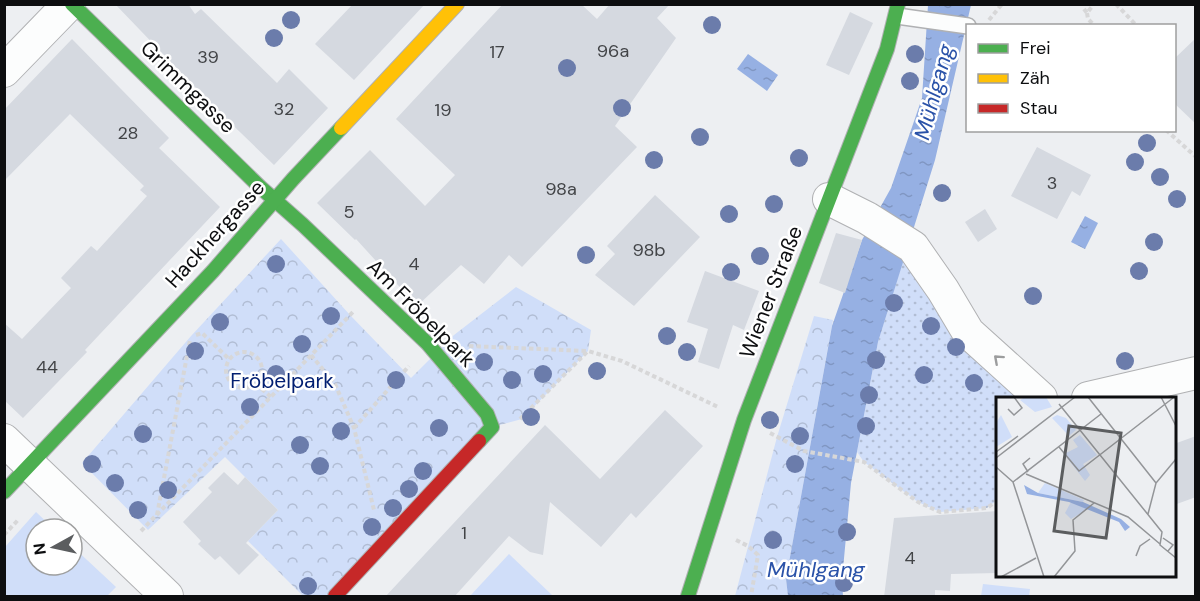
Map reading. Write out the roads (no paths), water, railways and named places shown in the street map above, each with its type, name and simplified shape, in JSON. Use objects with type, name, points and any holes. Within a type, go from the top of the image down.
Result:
[{"type":"street","points":[[4,71],[71,4]]},
{"type":"street","name":"Grimmgasse","points":[[71,4],[274,200]]},
{"type":"street","name":"Hackhergasse","points":[[4,492],[213,271],[274,200],[457,4]]},
{"type":"street","name":"Wiener Straße","points":[[688,597],[744,420],[887,49],[898,10]]},
{"type":"street","points":[[830,199],[867,218],[913,247],[943,290],[968,332],[1039,397]]},
{"type":"street","name":"Am Fröbelpark","points":[[274,200],[428,344],[487,414],[492,427],[335,597]]},
{"type":"street","points":[[1097,397],[1196,374]]},
{"type":"street","points":[[4,440],[167,597]]},
{"type":"lane","points":[[898,10],[925,19],[966,25]]},
{"type":"water","name":"Mühlgang","points":[[928,5],[971,5],[935,160],[878,342],[851,483],[842,580],[843,596],[788,596],[786,579],[832,326],[862,240],[891,188],[922,98]]},
{"type":"water","points":[[748,54],[778,75],[767,91],[737,69]]},
{"type":"water","points":[[1085,216],[1098,223],[1085,249],[1071,242]]},
{"type":"park label","name":"Fröbelpark","points":[[282,381]]}]
